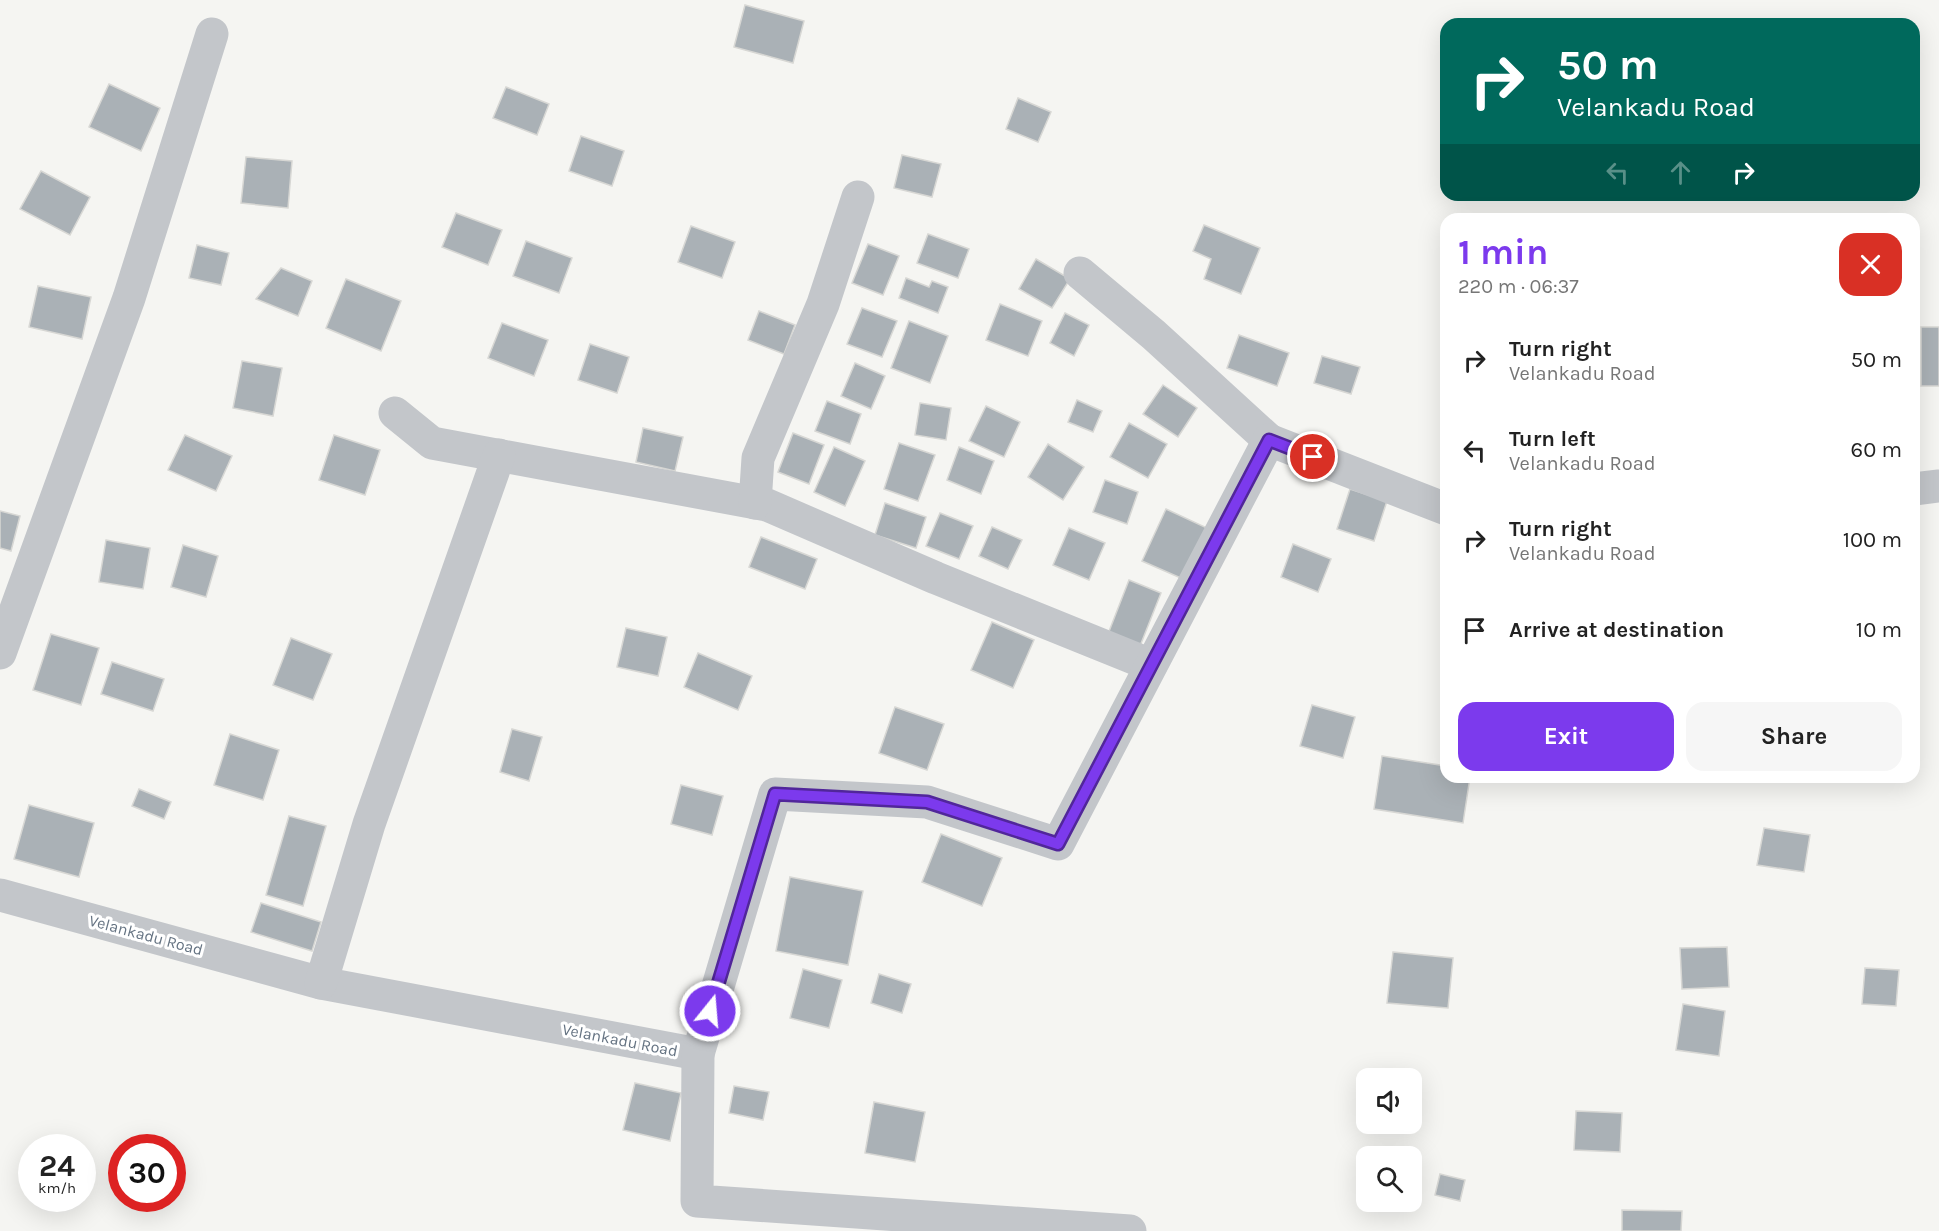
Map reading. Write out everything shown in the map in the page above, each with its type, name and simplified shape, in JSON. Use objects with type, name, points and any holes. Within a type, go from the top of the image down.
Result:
[{"type":"street","points":[[0,653],[129,298],[212,34]]},
{"type":"street","points":[[755,503],[758,458],[823,304],[858,197]]},
{"type":"street","points":[[1080,273],[1154,334],[1269,440],[1440,507]]},
{"type":"street","points":[[395,413],[432,443],[767,505],[936,578],[1151,665]]},
{"type":"street","name":"Velankadu Road","points":[[0,895],[321,983],[698,1054],[775,794],[927,802],[1058,844],[1269,440]]},
{"type":"street","points":[[321,983],[369,824],[499,455]]},
{"type":"street","points":[[1920,488],[1939,486]]},
{"type":"street","points":[[698,1054],[697,1201],[1130,1231]]},
{"type":"building","points":[[745,5],[804,21],[793,63],[734,47]]},
{"type":"building","points":[[109,84],[160,108],[141,151],[89,127]]},
{"type":"building","points":[[506,87],[549,104],[537,135],[493,118]]},
{"type":"building","points":[[1018,98],[1051,112],[1038,142],[1006,129]]},
{"type":"building","points":[[581,136],[624,151],[612,186],[569,171]]},
{"type":"building","points":[[902,155],[941,164],[932,197],[894,188]]},
{"type":"building","points":[[246,157],[292,161],[288,208],[241,203]]},
{"type":"building","points":[[41,171],[90,197],[70,235],[20,209]]},
{"type":"building","points":[[456,213],[502,230],[488,265],[442,247]]},
{"type":"building","points":[[1204,225],[1260,248],[1241,294],[1204,279],[1211,259],[1193,251]]},
{"type":"building","points":[[691,226],[735,242],[722,278],[678,262]]},
{"type":"building","points":[[928,234],[969,249],[958,278],[917,263]]},
{"type":"building","points":[[526,241],[572,258],[559,293],[513,276]]},
{"type":"building","points":[[868,244],[899,256],[883,295],[852,283]]},
{"type":"building","points":[[197,245],[229,253],[221,285],[189,278]]},
{"type":"building","points":[[1036,259],[1070,279],[1052,308],[1019,289]]},
{"type":"building","points":[[281,268],[312,281],[298,316],[256,299]]},
{"type":"building","points":[[906,278],[929,287],[932,281],[948,287],[938,313],[899,298]]},
{"type":"building","points":[[346,279],[401,301],[381,351],[326,328]]},
{"type":"building","points":[[38,286],[91,297],[82,339],[29,327]]},
{"type":"building","points":[[1000,304],[1042,321],[1028,356],[986,340]]},
{"type":"building","points":[[862,308],[897,321],[882,357],[847,344]]},
{"type":"building","points":[[759,311],[795,325],[784,354],[748,340]]},
{"type":"building","points":[[1065,313],[1089,325],[1074,356],[1050,343]]},
{"type":"building","points":[[909,321],[948,336],[930,383],[891,368]]},
{"type":"building","points":[[502,323],[548,340],[534,376],[488,358]]},
{"type":"building","points":[[1921,327],[1939,327],[1939,386],[1921,386]]},
{"type":"building","points":[[1239,335],[1289,353],[1277,386],[1227,368]]},
{"type":"building","points":[[590,344],[629,357],[617,393],[578,380]]},
{"type":"building","points":[[1322,356],[1360,367],[1351,394],[1314,383]]},
{"type":"building","points":[[242,361],[282,368],[273,416],[233,408]]},
{"type":"building","points":[[855,363],[885,376],[871,409],[841,396]]},
{"type":"building","points":[[1163,385],[1197,408],[1178,437],[1143,414]]},
{"type":"building","points":[[1077,400],[1102,411],[1093,432],[1068,422]]},
{"type":"building","points":[[827,401],[861,414],[850,444],[815,431]]},
{"type":"building","points":[[920,403],[951,408],[946,440],[915,435]]},
{"type":"building","points":[[986,406],[1020,422],[1004,457],[969,441]]},
{"type":"building","points":[[1129,423],[1167,444],[1148,478],[1110,457]]},
{"type":"building","points":[[643,428],[683,437],[675,471],[636,462]]},
{"type":"building","points":[[793,433],[824,445],[809,484],[778,472]]},
{"type":"building","points":[[185,435],[232,456],[216,491],[168,470]]},
{"type":"building","points":[[334,435],[380,450],[365,495],[319,480]]},
{"type":"building","points":[[899,443],[935,455],[918,501],[884,489]]},
{"type":"building","points":[[1048,444],[1084,467],[1063,500],[1028,477]]},
{"type":"building","points":[[834,447],[865,461],[845,506],[814,492]]},
{"type":"building","points":[[959,447],[994,461],[981,494],[947,480]]},
{"type":"building","points":[[1105,480],[1138,492],[1127,524],[1093,512]]},
{"type":"building","points":[[1350,489],[1387,501],[1374,541],[1337,529]]},
{"type":"building","points":[[885,503],[926,517],[916,548],[875,535]]},
{"type":"building","points":[[1166,509],[1207,528],[1183,579],[1142,561]]},
{"type":"building","points":[[0,511],[20,516],[11,551],[0,548]]},
{"type":"building","points":[[940,513],[973,526],[959,559],[926,546]]},
{"type":"building","points":[[992,527],[1022,540],[1008,569],[979,556]]},
{"type":"building","points":[[1069,528],[1105,543],[1089,580],[1053,565]]},
{"type":"building","points":[[761,537],[817,559],[805,589],[749,567]]},
{"type":"building","points":[[106,540],[150,548],[143,589],[99,582]]},
{"type":"building","points":[[1293,544],[1331,559],[1318,592],[1281,577]]},
{"type":"building","points":[[183,545],[218,556],[206,597],[171,587]]},
{"type":"building","points":[[1129,580],[1161,593],[1140,646],[1108,634]]},
{"type":"building","points":[[992,622],[1034,640],[1013,688],[971,670]]},
{"type":"building","points":[[626,628],[667,637],[658,676],[617,667]]},
{"type":"building","points":[[51,634],[99,648],[81,705],[33,690]]},
{"type":"building","points":[[291,638],[332,654],[313,700],[273,685]]},
{"type":"building","points":[[698,653],[752,676],[738,710],[684,687]]},
{"type":"building","points":[[112,662],[164,679],[153,711],[101,694]]},
{"type":"building","points":[[1312,705],[1355,717],[1343,758],[1300,746]]},
{"type":"building","points":[[895,707],[944,724],[927,770],[879,753]]},
{"type":"building","points":[[512,729],[542,737],[529,781],[500,772]]},
{"type":"building","points":[[230,734],[279,750],[263,800],[214,785]]},
{"type":"building","points":[[1382,756],[1440,765],[1440,783],[1469,783],[1463,823],[1374,809]]},
{"type":"building","points":[[681,785],[723,796],[712,835],[671,824]]},
{"type":"building","points":[[139,789],[171,802],[164,819],[132,806]]},
{"type":"building","points":[[29,805],[94,823],[79,877],[14,859]]},
{"type":"building","points":[[289,816],[326,826],[303,906],[266,895]]},
{"type":"building","points":[[1764,828],[1810,835],[1804,872],[1757,865]]},
{"type":"building","points":[[941,834],[1002,858],[982,906],[922,882]]},
{"type":"building","points":[[790,877],[863,891],[848,965],[776,951]]},
{"type":"building","points":[[261,903],[321,922],[312,951],[251,932]]},
{"type":"building","points":[[1727,947],[1729,987],[1682,989],[1680,948]]},
{"type":"building","points":[[1393,952],[1453,958],[1448,1008],[1387,1003]]},
{"type":"building","points":[[1865,968],[1899,970],[1896,1006],[1862,1004]]},
{"type":"building","points":[[803,969],[842,980],[829,1028],[790,1018]]},
{"type":"building","points":[[879,974],[911,984],[902,1013],[871,1003]]},
{"type":"building","points":[[1683,1004],[1725,1011],[1719,1056],[1676,1050]]},
{"type":"building","points":[[635,1083],[681,1093],[670,1141],[623,1130]]},
{"type":"building","points":[[734,1086],[769,1092],[763,1120],[729,1113]]},
{"type":"building","points":[[874,1102],[925,1112],[915,1162],[865,1153]]},
{"type":"building","points":[[1576,1111],[1622,1113],[1620,1152],[1574,1150]]},
{"type":"building","points":[[1440,1174],[1465,1180],[1460,1201],[1435,1195]]},
{"type":"building","points":[[1622,1210],[1682,1211],[1681,1231],[1622,1231]]},
{"type":"route","points":[[710,1011],[775,794],[927,802],[1058,844],[1269,440],[1313,457]]}]
